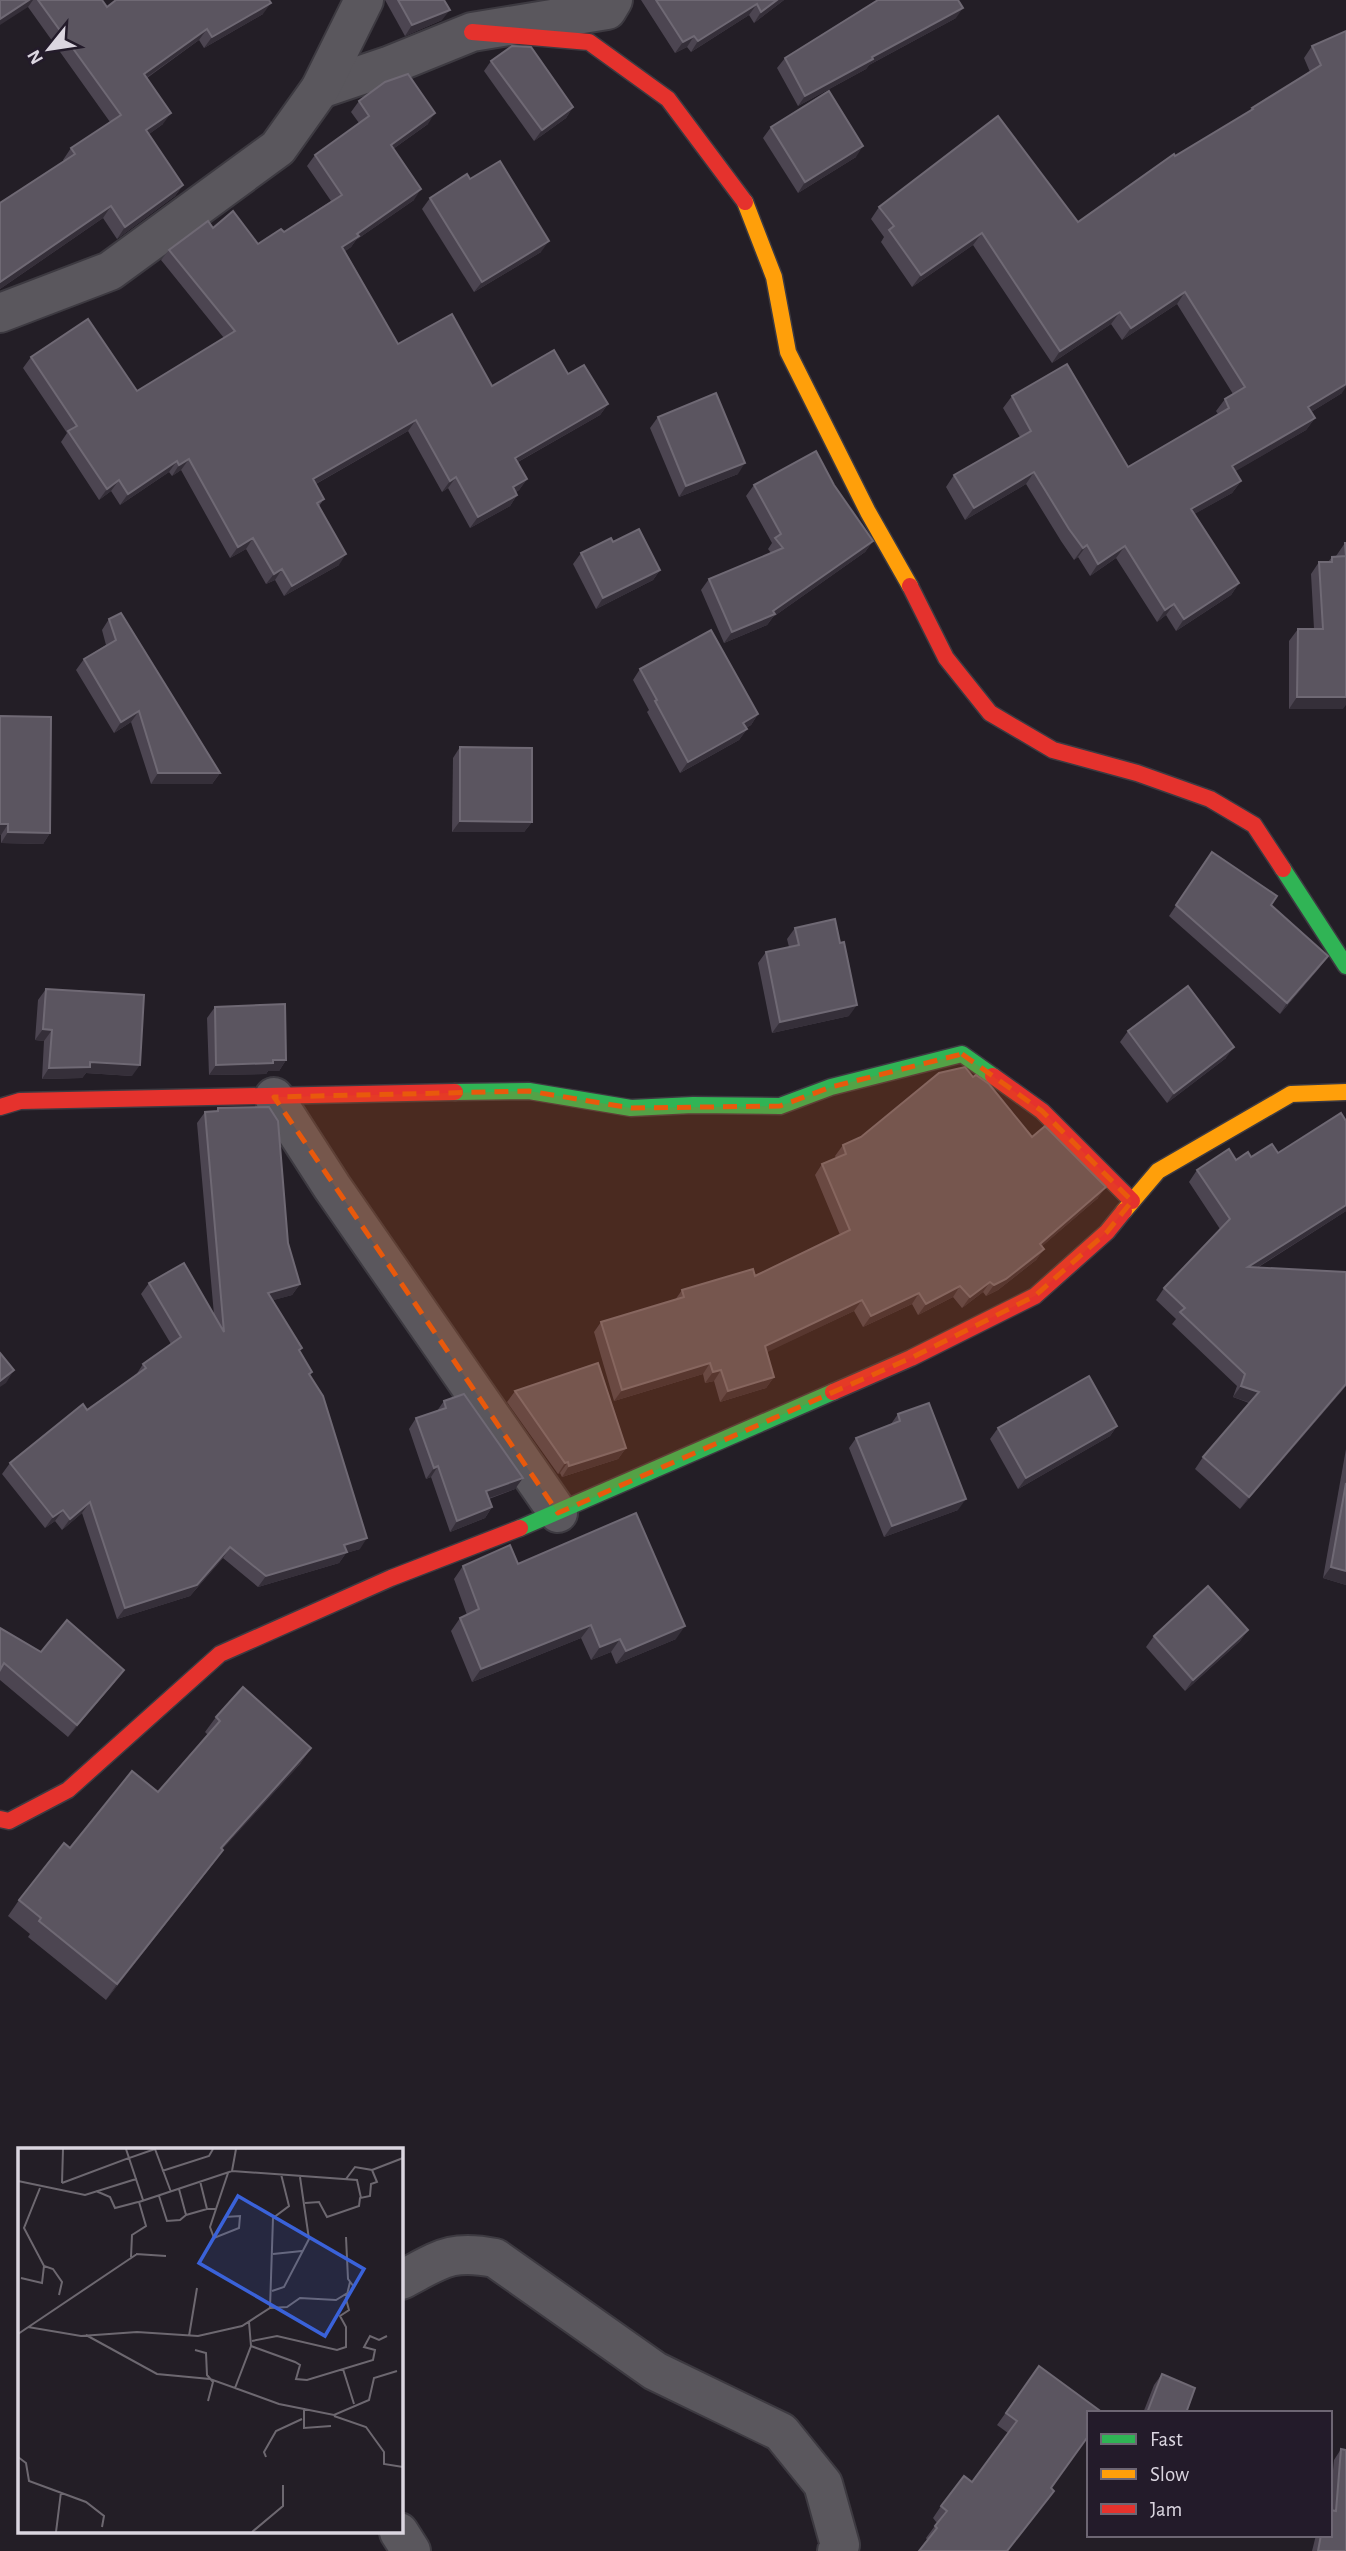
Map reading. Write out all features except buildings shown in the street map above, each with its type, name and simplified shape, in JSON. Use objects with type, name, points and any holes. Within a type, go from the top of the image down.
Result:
[{"type":"street","points":[[0,313],[110,271],[278,148],[320,89],[364,0]]},
{"type":"street","points":[[320,89],[388,66],[472,32],[607,10],[613,0]]},
{"type":"street","points":[[472,32],[589,42],[668,99],[749,207],[774,277],[788,352],[868,512],[946,658],[990,713],[1053,750],[1137,773],[1210,799],[1254,825],[1346,966]]},
{"type":"street","points":[[0,1107],[20,1101],[529,1091],[631,1108],[693,1105],[780,1106],[831,1087],[962,1054],[1042,1111],[1132,1201]]},
{"type":"street","points":[[0,1819],[9,1821],[68,1790],[220,1654],[391,1578],[558,1513],[911,1358],[1035,1296],[1107,1232],[1158,1171],[1291,1094],[1346,1092]]},
{"type":"street","points":[[274,1097],[332,1187],[558,1513]]},
{"type":"street","points":[[402,2280],[451,2255],[469,2253],[495,2259],[655,2371],[781,2432],[822,2484],[840,2545],[836,2551]]},
{"type":"street","points":[[400,2534],[411,2551]]},
{"type":"highlighted area","points":[[962,1054],[1042,1111],[1132,1201],[1107,1232],[1035,1296],[911,1358],[558,1513],[274,1097],[529,1091],[631,1108],[780,1106],[831,1087]]},
{"type":"traffic: fast","points":[[1283,869],[1346,966]]},
{"type":"traffic: fast","points":[[455,1092],[529,1091],[631,1108],[693,1105],[780,1106],[831,1087],[962,1054],[993,1076]]},
{"type":"traffic: fast","points":[[520,1528],[833,1392]]},
{"type":"traffic: slow","points":[[745,202],[774,277],[788,352],[868,512],[910,586]]},
{"type":"traffic: slow","points":[[1124,1211],[1158,1171],[1291,1094],[1346,1092]]},
{"type":"traffic: jam","points":[[472,32],[589,42],[668,99],[745,202]]},
{"type":"traffic: jam","points":[[910,586],[946,658],[990,713],[1053,750],[1137,773],[1210,799],[1254,825],[1283,869]]},
{"type":"traffic: jam","points":[[993,1076],[1042,1111],[1132,1201]]},
{"type":"traffic: jam","points":[[0,1107],[20,1101],[455,1092]]},
{"type":"traffic: jam","points":[[833,1392],[911,1358],[1035,1296],[1107,1232],[1124,1211]]},
{"type":"traffic: jam","points":[[0,1819],[9,1821],[68,1790],[220,1654],[391,1578],[520,1528]]}]
